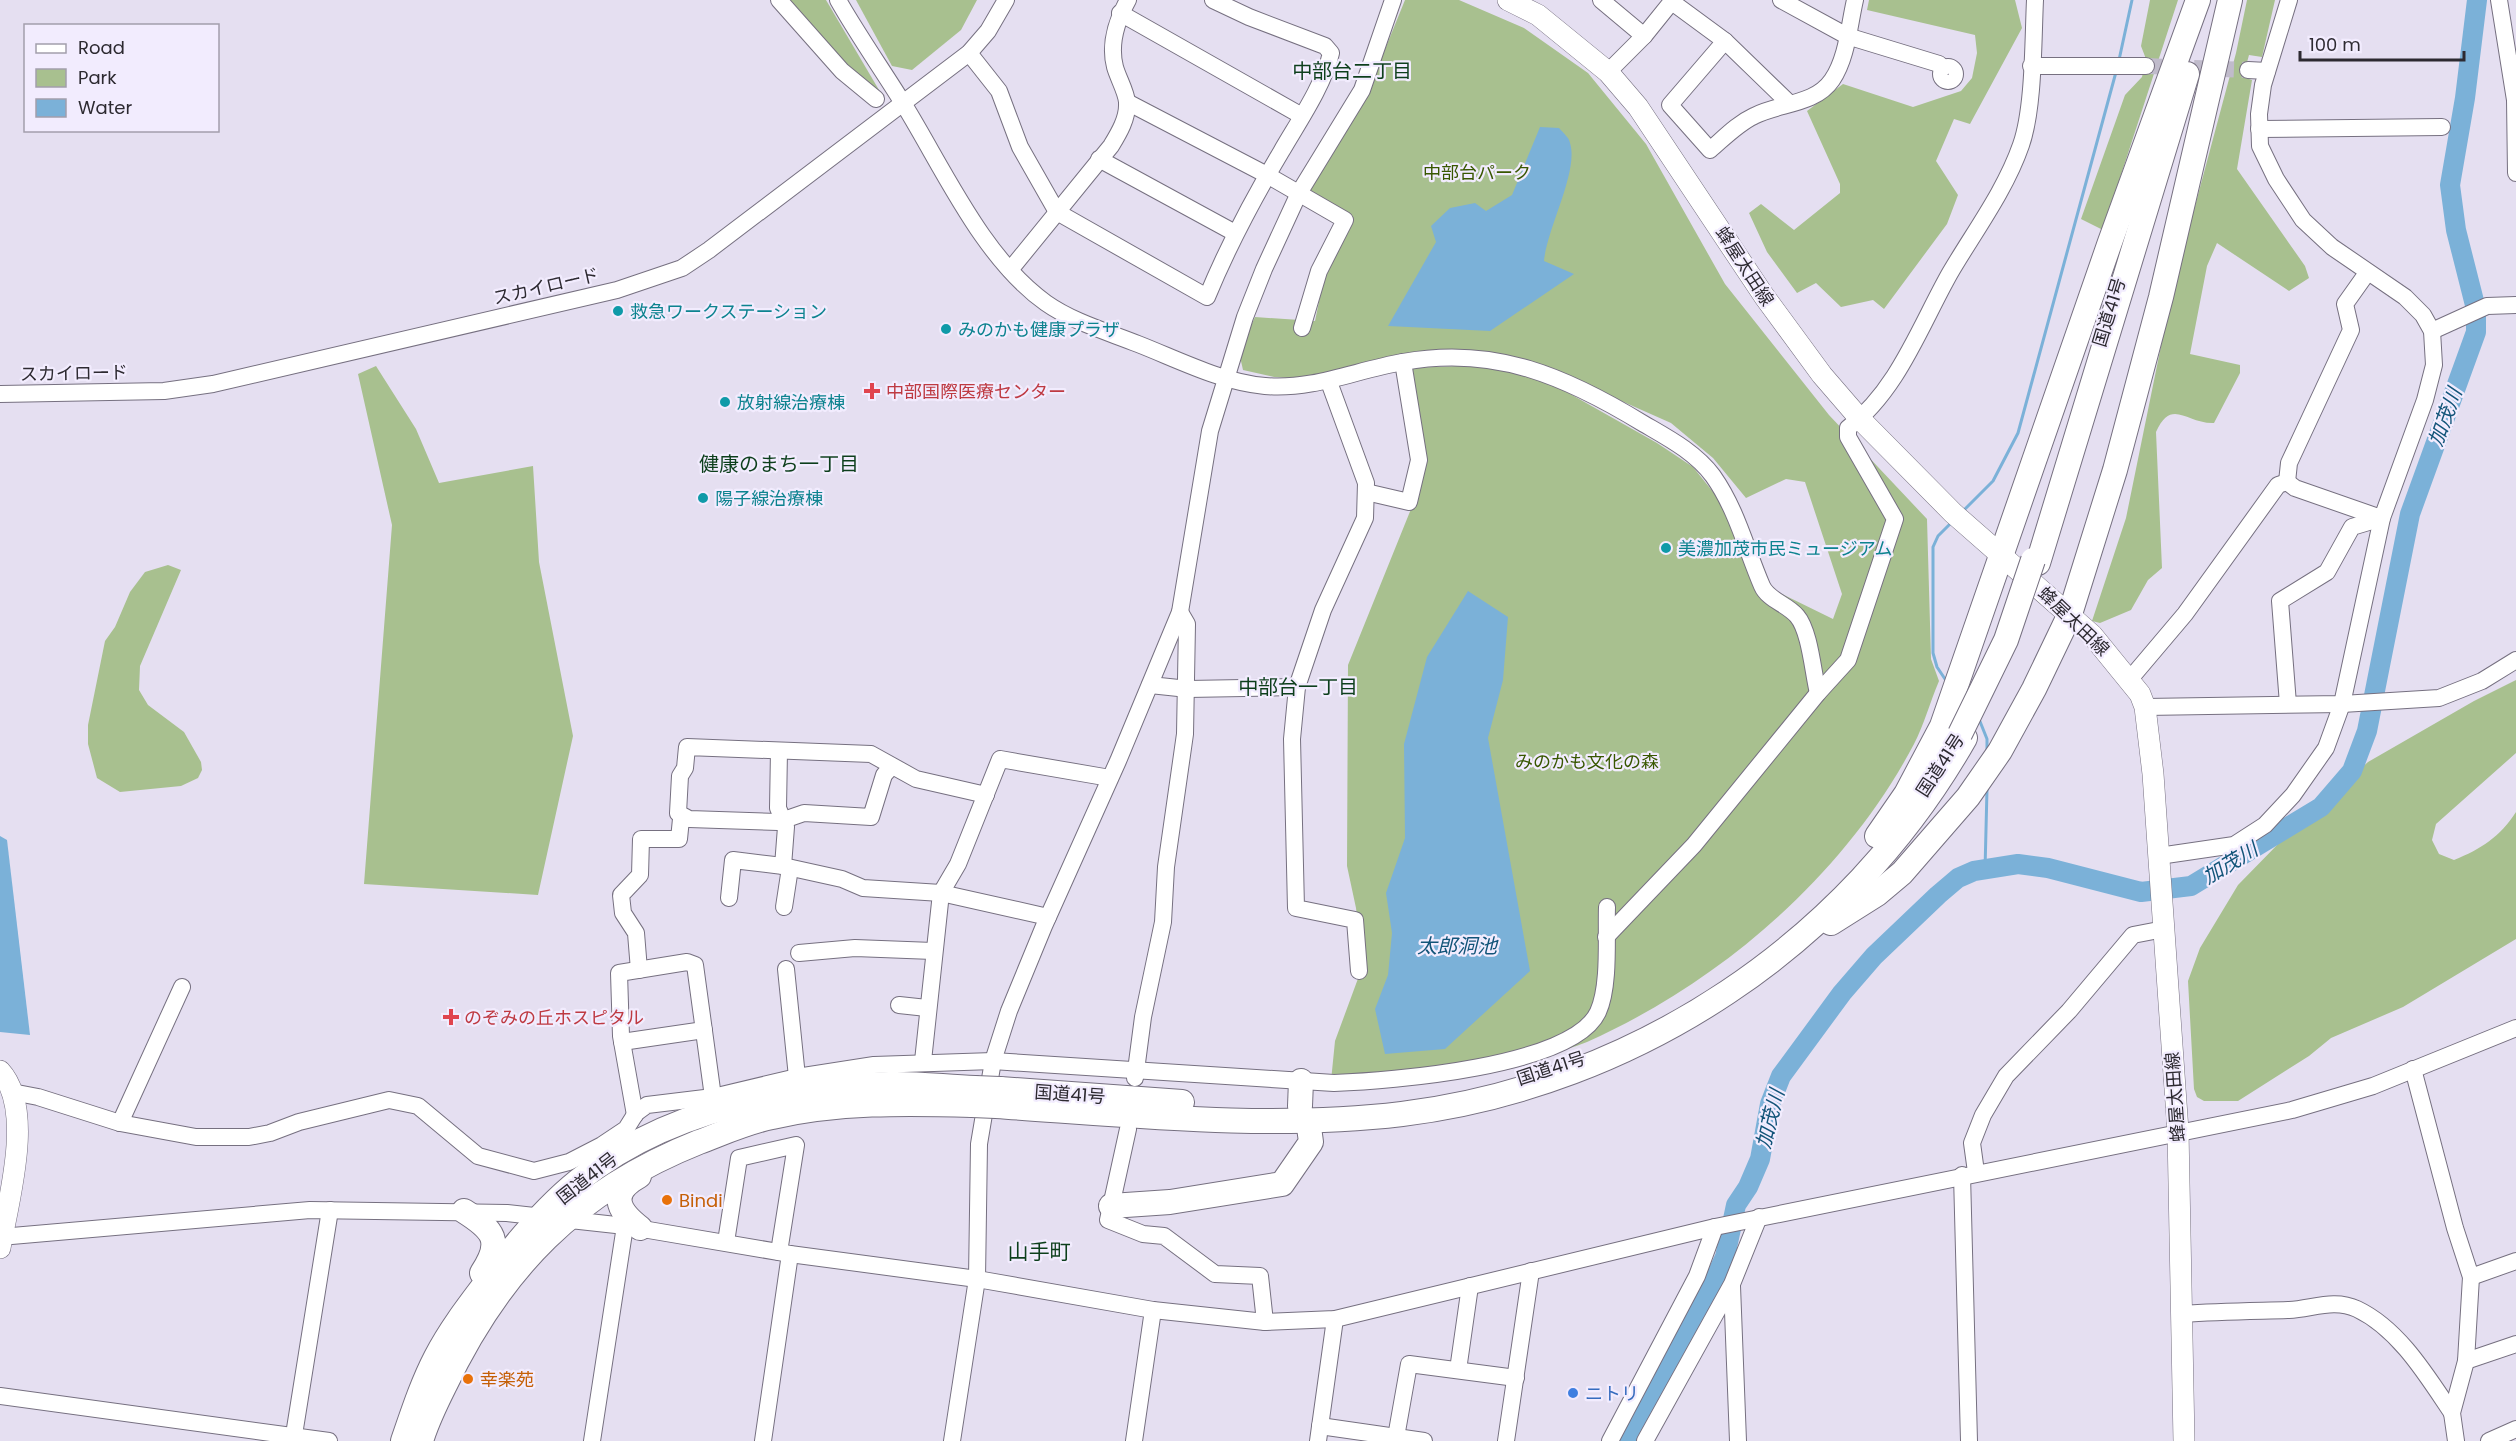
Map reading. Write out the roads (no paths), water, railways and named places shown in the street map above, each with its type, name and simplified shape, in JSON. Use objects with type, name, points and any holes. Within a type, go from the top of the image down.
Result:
[{"type":"highway","points":[[1744,973],[1830,891],[1887,824],[1921,767],[1949,707],[2114,231],[2198,0]]},
{"type":"highway","name":"国道41号","points":[[2036,561],[2205,0]]},
{"type":"highway","name":"国道41号","points":[[403,1441],[435,1359],[507,1254],[577,1182],[604,1162],[670,1127],[707,1113],[874,1075],[973,1096],[998,1098],[1167,1101],[1304,1113],[1403,1114],[1475,1102],[1548,1080],[1626,1050],[1723,996],[1771,963],[1842,899],[1882,856],[1924,802],[1963,736],[2006,640],[2036,561],[2210,0]]},
{"type":"highway","points":[[1771,963],[1889,884],[1934,839],[1968,797],[2000,751],[2034,689],[2070,614],[2092,548],[2155,320],[2230,0]]},
{"type":"highway","name":"国道41号","points":[[1304,1113],[1414,1101],[1470,1092],[1575,1063],[1624,1042],[1676,1015],[1744,973],[1798,931],[1859,872],[1916,803],[1963,736]]},
{"type":"highway","points":[[1111,1206],[1170,1202],[1282,1184],[1311,1142],[1304,1113],[1301,1081]]},
{"type":"highway","name":"国道41号","points":[[421,1441],[428,1418],[483,1313],[507,1280],[534,1249],[568,1219],[590,1200],[630,1173],[675,1152],[772,1117],[823,1108],[973,1096]]},
{"type":"highway","points":[[632,1227],[621,1209],[619,1196],[622,1189],[675,1152]]},
{"type":"highway","points":[[464,1211],[486,1225],[494,1240],[492,1258],[471,1291],[466,1311]]},
{"type":"main road","name":"蜂屋太田線","points":[[1508,0],[1538,15],[1608,72],[1638,107],[1782,321],[1822,375],[1860,419],[1959,518],[2092,634],[2130,679],[2145,707],[2159,856],[2178,1131],[2184,1441]]},
{"type":"main road","points":[[0,1071],[12,1092],[19,1143],[1,1240]]},
{"type":"street","points":[[779,0],[842,71],[876,99]]},
{"type":"street","points":[[838,0],[904,104],[978,228],[1010,270],[1048,304],[1074,318],[1227,378],[1265,386],[1329,382],[1403,362],[1447,358],[1486,359],[1525,366],[1612,405],[1684,448],[1712,475],[1738,521],[1764,591],[1795,613],[1803,624],[1818,693]]},
{"type":"street","name":"スカイロード","points":[[0,394],[164,391],[213,384],[616,290],[682,268],[904,104],[969,53],[988,32],[1006,0]]},
{"type":"street","points":[[969,53],[999,91],[1020,147],[1057,212],[1207,297],[1235,233],[1302,116],[1329,64],[1331,53],[1325,46],[1249,17],[1213,0]]},
{"type":"street","points":[[952,1441],[977,1279],[979,1144],[993,1061],[1009,1011],[1047,917],[1110,778],[1180,612],[1210,431],[1245,317],[1299,193],[1362,90],[1393,0]]},
{"type":"street","points":[[1601,0],[1644,36]]},
{"type":"street","points":[[1781,0],[1847,36],[1939,64],[1943,68]]},
{"type":"street","points":[[1725,41],[1670,105],[1710,150],[1748,119],[1818,94],[1828,86],[1839,68],[1855,0]]},
{"type":"street","points":[[1606,937],[1694,845],[1818,693],[1848,660],[1895,519],[1848,438],[1848,428],[1860,419],[1901,366],[1949,275],[2014,163],[2026,125],[2035,0]]},
{"type":"street","points":[[2159,856],[2234,845],[2265,825],[2293,795],[2325,748],[2350,703],[2382,518],[2434,365],[2432,331],[2422,315],[2405,297],[2332,247],[2303,220],[2276,179],[2260,146],[2259,129],[2267,71],[2289,0]]},
{"type":"street","points":[[2499,0],[2515,100],[2516,173]]},
{"type":"street","points":[[1608,72],[1644,36],[1672,1],[1725,41],[1789,103]]},
{"type":"street","points":[[1010,270],[1122,128],[1127,102],[1114,65],[1113,49],[1124,7],[1302,116]]},
{"type":"street","points":[[2031,66],[2146,66]]},
{"type":"street","points":[[2248,70],[2267,71]]},
{"type":"street","points":[[1127,102],[1267,175],[1345,220],[1319,271],[1302,328]]},
{"type":"street","points":[[2259,129],[2442,127]]},
{"type":"street","points":[[1099,159],[1235,233]]},
{"type":"street","points":[[2287,482],[2289,463],[2351,330],[2345,304],[2367,273]]},
{"type":"street","points":[[2432,331],[2487,306],[2516,305]]},
{"type":"street","points":[[1366,492],[1409,502],[1419,460],[1403,362]]},
{"type":"street","points":[[1329,382],[1360,463],[1366,492],[1365,518],[1323,610],[1297,687],[1292,739],[1296,908],[1355,920],[1359,971]]},
{"type":"street","points":[[2287,482],[2295,488],[2382,518]]},
{"type":"street","points":[[2130,679],[2185,614],[2278,485],[2287,482]]},
{"type":"street","points":[[2288,704],[2280,601],[2326,572],[2352,527],[2382,518]]},
{"type":"street","points":[[1135,1074],[1143,1017],[1163,922],[1166,867],[1185,734],[1188,689],[1187,624],[1180,612]]},
{"type":"street","points":[[2145,707],[2350,703],[2439,698],[2482,681],[2516,660]]},
{"type":"street","points":[[1150,685],[1188,689],[1297,687]]},
{"type":"street","points":[[892,766],[884,775],[871,817],[804,813],[778,822],[684,817],[678,813],[680,776],[685,768],[687,747],[871,754],[915,779],[986,795]]},
{"type":"street","points":[[779,751],[777,800],[778,808],[784,819],[787,867],[784,907]]},
{"type":"street","points":[[922,1062],[941,892],[958,864],[1000,759],[1110,778]]},
{"type":"street","points":[[639,970],[636,933],[623,913],[621,895],[640,875],[641,839],[679,839],[681,819],[684,817]]},
{"type":"street","points":[[729,898],[733,860],[787,867],[842,879],[863,888],[941,892],[1047,917]]},
{"type":"street","points":[[12,1092],[38,1097],[120,1123],[196,1137],[249,1137],[389,1100],[418,1106],[478,1156],[534,1171],[568,1162],[602,1145],[626,1129],[635,1115],[647,1105],[713,1097],[797,1077],[874,1075],[922,1062],[993,1061],[1135,1074],[1301,1081],[1387,1081],[1439,1074],[1518,1057],[1575,1036],[1597,1015],[1602,1000],[1607,908]]},
{"type":"street","points":[[1970,1441],[1969,1174],[1972,1143],[1983,1115],[2006,1076],[2069,1011],[2133,935],[2164,929]]},
{"type":"street","points":[[799,953],[855,948],[933,951]]},
{"type":"street","points":[[635,1115],[622,1042],[617,993],[619,973],[687,962],[695,965],[713,1097]]},
{"type":"street","points":[[786,969],[797,1077]]},
{"type":"street","points":[[120,1123],[182,987]]},
{"type":"street","points":[[899,1005],[927,1008]]},
{"type":"street","points":[[1,1240],[273,1212],[464,1211],[568,1219],[632,1227],[784,1253],[977,1279],[1153,1310],[1265,1322],[1335,1319],[1759,1217],[2178,1131],[2292,1110],[2373,1086],[2516,1028]]},
{"type":"street","points":[[622,1042],[704,1030]]},
{"type":"street","points":[[2413,1069],[2455,1228],[2471,1277],[2466,1361],[2452,1413],[2456,1441]]},
{"type":"street","points":[[1128,1129],[1108,1220],[1143,1234],[1164,1236],[1215,1274],[1260,1276],[1265,1322]]},
{"type":"street","points":[[726,1242],[739,1158],[796,1145],[763,1441]]},
{"type":"street","points":[[293,1438],[330,1210]]},
{"type":"street","points":[[1645,1441],[1732,1284],[1759,1217]]},
{"type":"street","points":[[592,1441],[632,1227]]},
{"type":"street","points":[[1610,1441],[1697,1276],[1715,1227]]},
{"type":"street","points":[[2471,1277],[2516,1261]]},
{"type":"street","points":[[1506,1441],[1532,1271]]},
{"type":"street","points":[[1732,1284],[1737,1441]]},
{"type":"street","points":[[1458,1370],[1470,1286]]},
{"type":"street","points":[[2183,1314],[2292,1310],[2331,1303],[2355,1308],[2376,1321],[2405,1349],[2452,1413]]},
{"type":"street","points":[[1134,1441],[1153,1310]]},
{"type":"street","points":[[1335,1319],[1319,1434],[1396,1437],[1424,1441]]},
{"type":"street","points":[[2466,1361],[2516,1344]]},
{"type":"street","points":[[1396,1437],[1409,1364],[1516,1378]]},
{"type":"street","points":[[0,1396],[293,1438],[329,1441]]},
{"type":"street","points":[[2489,1441],[2516,1429]]},
{"type":"water","points":[[1540,127],[1559,128],[1569,141],[1572,155],[1567,184],[1546,248],[1544,261],[1574,274],[1490,331],[1388,326],[1436,242],[1431,226],[1450,208],[1475,203],[1486,211],[1512,195]]},
{"type":"water","name":"太郎洞池","points":[[1468,591],[1508,617],[1503,680],[1488,738],[1530,971],[1445,1049],[1385,1054],[1375,1009],[1388,975],[1392,933],[1386,893],[1405,838],[1404,744],[1427,657]]},
{"type":"water","points":[[0,836],[7,840],[30,1035],[0,1032]]},
{"type":"waterway","points":[[2119,60],[2132,0]]},
{"type":"waterway","name":"加茂川","points":[[1627,1441],[1707,1296],[1725,1257],[1736,1205],[1748,1187],[1760,1159],[1770,1104],[1781,1076],[1842,993],[1874,956],[1938,895],[1958,878],[1974,871],[2018,864],[2048,868],[2141,892],[2191,886],[2321,807],[2352,771],[2367,731],[2410,514],[2476,332],[2476,309],[2456,230],[2450,185],[2465,98],[2477,0]]},
{"type":"waterway","points":[[1963,511],[1993,481],[2018,433],[2116,72]]},
{"type":"waterway","points":[[1947,682],[1937,667],[1933,653],[1933,547],[1938,536],[1952,522]]},
{"type":"waterway","points":[[1979,719],[1987,739],[1987,752]]},
{"type":"waterway","points":[[1985,870],[1987,789]]},
{"type":"tunnel","points":[[2146,66],[2248,70]]},
{"type":"place","name":"救急ワークステーション","points":[[618,311]]},
{"type":"place","name":"みのかも健康プラザ","points":[[946,329]]},
{"type":"place","name":"中部国際医療センター","points":[[872,391]]},
{"type":"place","name":"放射線治療棟","points":[[725,402]]},
{"type":"place","name":"陽子線治療棟","points":[[703,498]]},
{"type":"place","name":"美濃加茂市民ミュージアム","points":[[1666,548]]},
{"type":"place","name":"のぞみの丘ホスピタル","points":[[451,1017]]},
{"type":"place","name":"Bindi","points":[[667,1200]]},
{"type":"place","name":"幸楽苑","points":[[468,1379]]},
{"type":"place","name":"ニトリ","points":[[1573,1393]]},
{"type":"district","name":"中部台二丁目","points":[[1352,71]]},
{"type":"district","name":"健康のまち一丁目","points":[[779,464]]},
{"type":"district","name":"中部台一丁目","points":[[1298,687]]},
{"type":"district","name":"山手町","points":[[1039,1251]]},
{"type":"park label","name":"中部台パーク","points":[[1477,172]]},
{"type":"park label","name":"みのかも文化の森","points":[[1587,761]]}]
